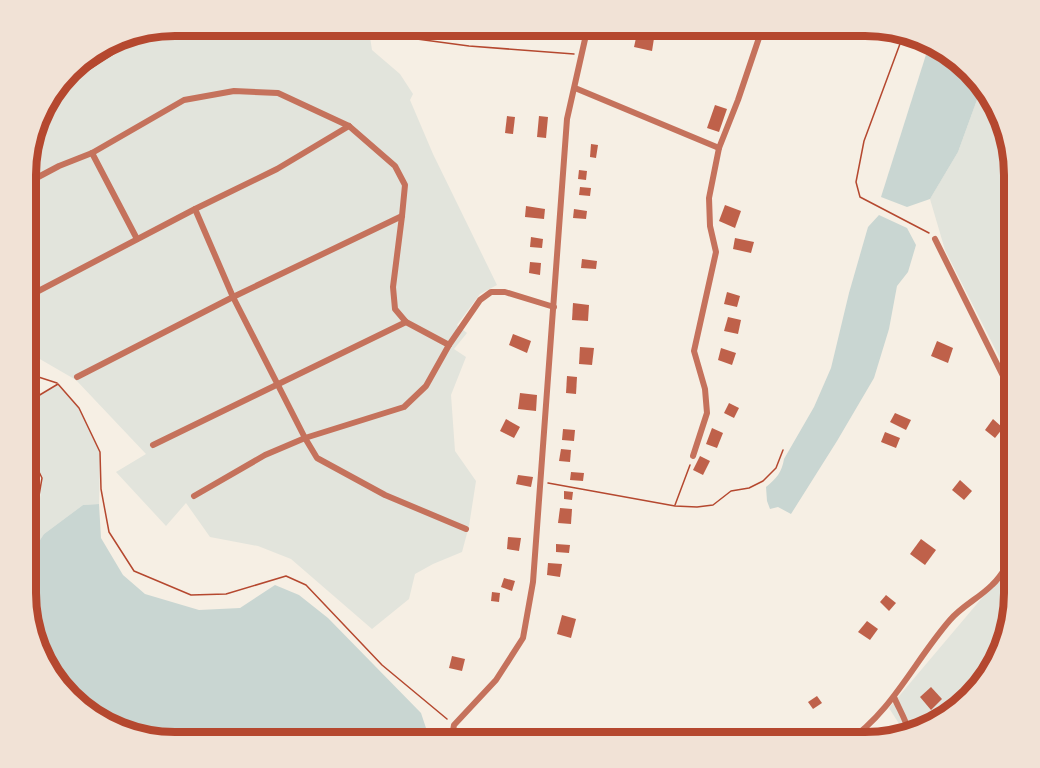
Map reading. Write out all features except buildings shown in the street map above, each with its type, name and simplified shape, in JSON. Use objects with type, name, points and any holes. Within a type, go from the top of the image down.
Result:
[{"type":"street","points":[[453,732],[454,725],[496,680],[523,638],[533,582],[567,119],[586,36]]},
{"type":"street","points":[[693,456],[707,413],[705,389],[694,351],[716,252],[710,226],[709,198],[719,148],[760,36]]},
{"type":"street","points":[[575,88],[719,148]]},
{"type":"street","points":[[36,178],[92,153],[184,100],[234,91],[278,93],[349,126],[395,165],[405,185],[393,287],[395,309],[406,322],[449,345]]},
{"type":"street","points":[[36,292],[277,169],[349,126]]},
{"type":"street","points":[[92,153],[137,239]]},
{"type":"street","points":[[195,209],[233,297],[317,458],[385,495],[466,529]]},
{"type":"street","points":[[77,377],[233,297],[402,216]]},
{"type":"street","points":[[935,238],[1004,378]]},
{"type":"street","points":[[194,496],[265,455],[305,438],[404,407],[426,386],[449,345],[480,300],[491,292],[504,292],[554,307]]},
{"type":"street","points":[[153,445],[406,322]]},
{"type":"street","points":[[859,732],[874,720],[894,697],[951,619],[993,585],[1004,569]]},
{"type":"street","points":[[894,697],[908,726]]},
{"type":"path","points":[[394,36],[458,45],[581,55]]},
{"type":"path","points":[[901,41],[864,141],[856,182],[860,197],[927,231],[935,238]]},
{"type":"path","points":[[76,78],[130,43]]},
{"type":"path","points":[[36,376],[58,384],[79,408],[100,452],[100,489],[109,532],[134,571],[191,595],[226,594],[286,576],[306,585],[382,665],[454,725]]},
{"type":"path","points":[[36,397],[58,384]]},
{"type":"path","points":[[541,482],[675,506],[713,505],[731,490],[749,488],[763,481],[776,468],[783,450]]},
{"type":"path","points":[[675,506],[693,456]]},
{"type":"path","points":[[36,466],[42,478],[36,513]]},
{"type":"shaded area","points":[[367,36],[370,37],[372,50],[400,74],[413,94],[410,100],[433,154],[497,285],[480,294],[457,325],[467,333],[454,349],[466,357],[451,395],[455,451],[476,481],[469,526],[462,552],[415,574],[409,599],[372,629],[291,559],[258,546],[210,537],[186,503],[166,526],[116,472],[146,454],[76,380],[36,357],[37,157],[50,114],[59,98],[76,78],[130,43],[157,37]]},
{"type":"shaded area","points":[[927,51],[950,65],[979,95],[958,152],[930,199],[907,207],[881,197]]},
{"type":"shaded area","points":[[979,95],[997,130],[1004,166],[1004,366],[945,250],[930,199],[958,152]]},
{"type":"shaded area","points":[[879,215],[907,228],[916,245],[908,272],[897,286],[889,329],[874,378],[791,514],[778,507],[770,509],[766,487],[780,471],[784,459],[814,407],[831,368],[868,227]]},
{"type":"shaded area","points":[[58,384],[79,408],[100,452],[99,504],[83,505],[44,534],[36,546],[36,518],[41,493],[36,504],[36,477],[41,488],[42,478],[36,466],[36,397]]},
{"type":"shaded area","points":[[99,504],[101,538],[123,575],[145,594],[199,610],[240,608],[275,585],[299,595],[328,618],[421,713],[427,732],[166,732],[139,727],[98,708],[95,703],[77,691],[59,670],[50,654],[41,629],[36,602],[36,546],[44,534],[83,505]]},
{"type":"shaded area","points":[[1004,572],[1004,602],[997,638],[975,678],[942,709],[910,725],[901,727],[889,708]]}]
